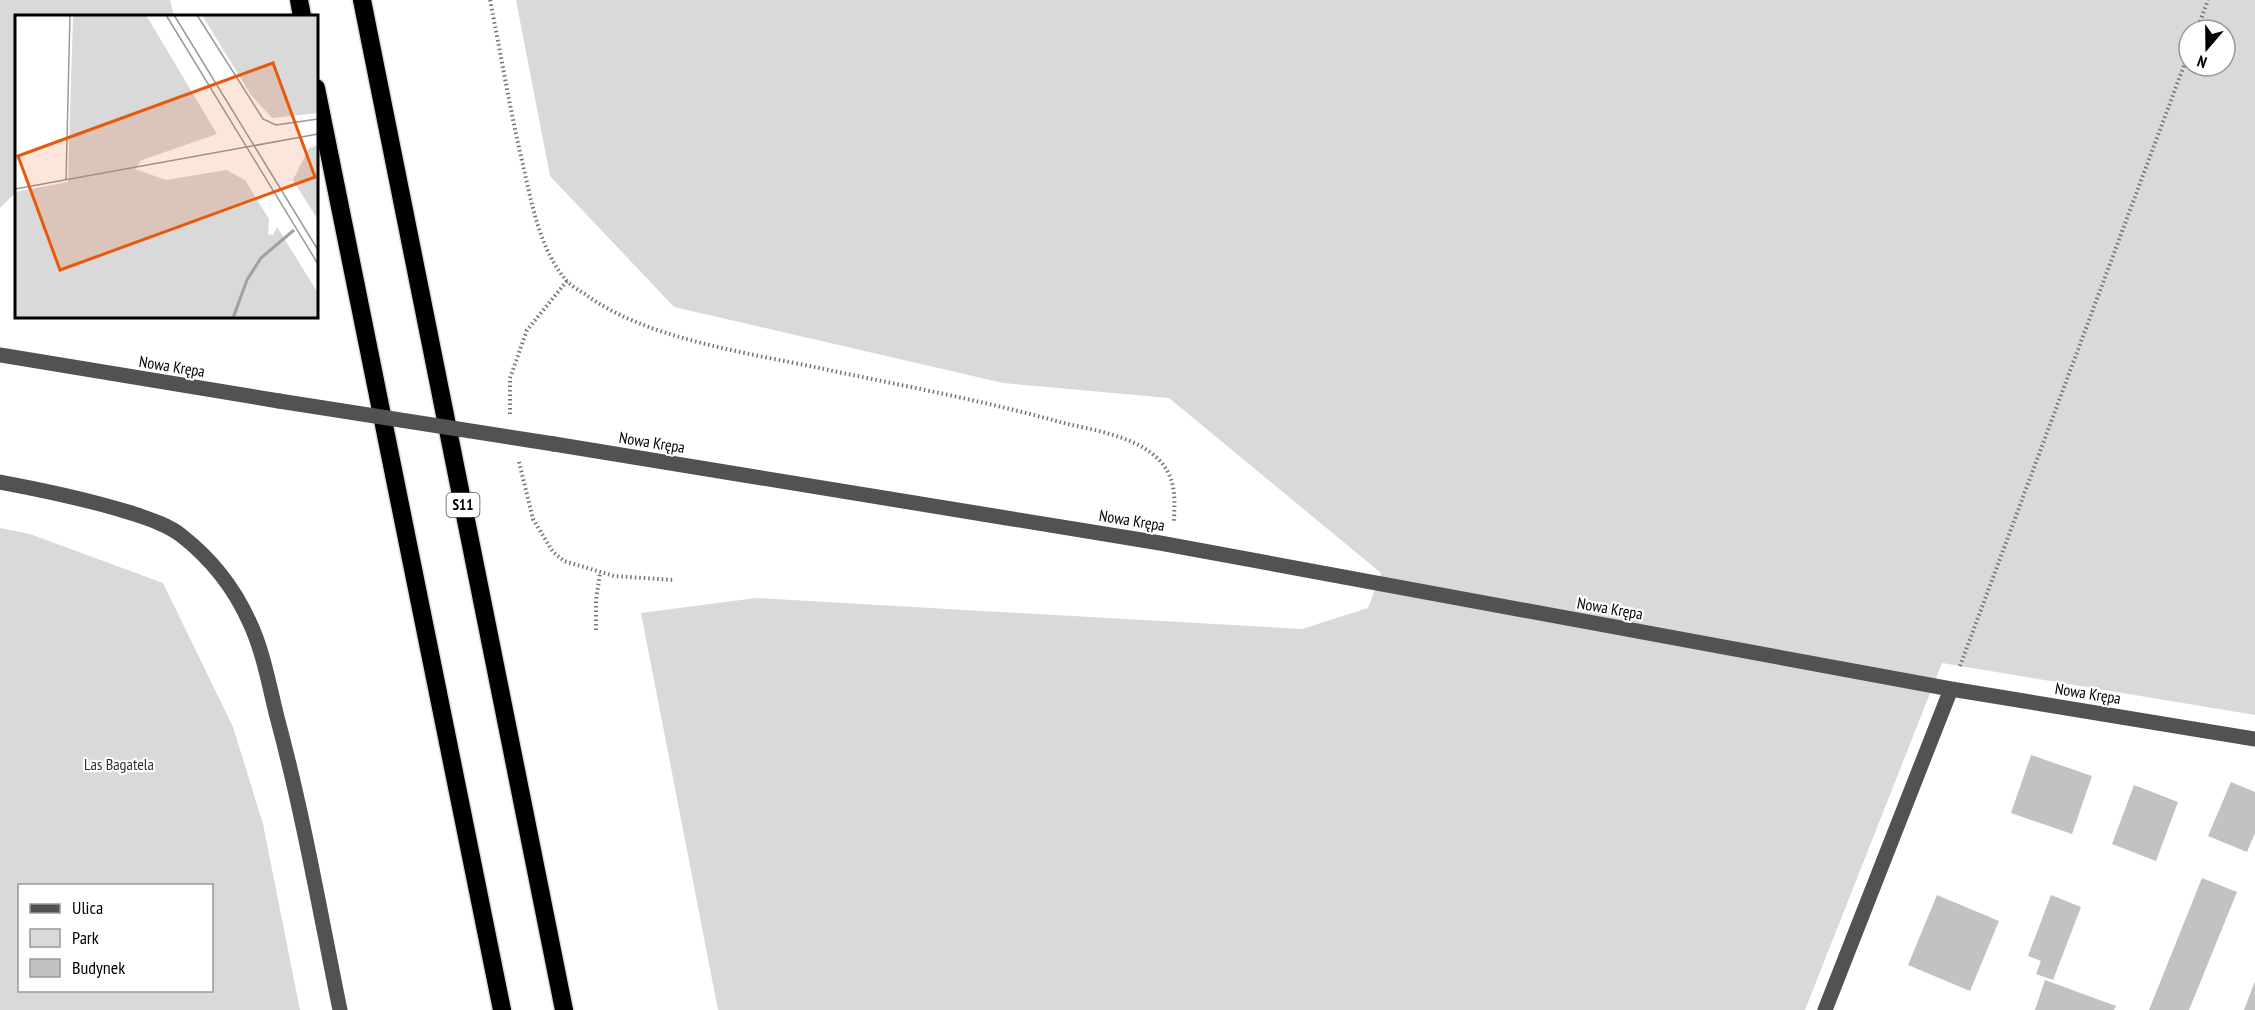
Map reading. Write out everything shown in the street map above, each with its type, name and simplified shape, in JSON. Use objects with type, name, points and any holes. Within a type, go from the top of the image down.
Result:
[{"type":"highway","points":[[299,0],[302,15]]},
{"type":"highway","name":"S11","points":[[362,0],[564,1010]]},
{"type":"highway","points":[[318,98],[502,1010]]},
{"type":"street","name":"Nowa Krępa","points":[[0,355],[1174,545],[1951,689],[2255,739]]},
{"type":"street","points":[[0,482],[77,497],[155,521],[181,535],[203,555],[224,578],[239,601],[250,622],[259,650],[287,754],[340,1010]]},
{"type":"street","points":[[1825,1010],[1951,689]]},
{"type":"path","points":[[490,0],[535,218],[547,252],[567,281],[592,300],[621,316],[652,328],[734,350],[1034,415],[1123,439],[1156,457],[1167,469],[1174,482],[1174,545]]},
{"type":"path","points":[[2201,18],[2208,0]]},
{"type":"path","points":[[1951,689],[2179,78]]},
{"type":"path","points":[[596,630],[596,600],[600,573]]},
{"type":"green space","points":[[0,0],[170,0],[174,15],[15,15],[15,193],[0,208]]},
{"type":"green space","points":[[516,0],[2255,0],[2255,715],[1942,663],[1805,1010],[718,1010],[641,613],[756,598],[1302,629],[1368,608],[1381,573],[1169,398],[1003,383],[674,307],[550,176]]},
{"type":"green space","name":"Las Bagatela","points":[[0,528],[30,534],[163,583],[233,727],[263,824],[300,1010],[0,1010]]},
{"type":"building","points":[[2031,755],[2092,776],[2072,834],[2011,813]]},
{"type":"building","points":[[2231,782],[2255,792],[2255,833],[2247,852],[2208,836]]},
{"type":"building","points":[[2134,785],[2178,802],[2156,861],[2112,844]]},
{"type":"building","points":[[2202,878],[2237,892],[2189,1010],[2149,1010]]},
{"type":"building","points":[[1937,895],[1999,921],[1970,991],[1908,965]]},
{"type":"building","points":[[2051,895],[2081,907],[2053,980],[2036,974],[2041,961],[2028,956]]},
{"type":"building","points":[[2045,980],[2116,1006],[2114,1010],[2035,1010]]},
{"type":"building","points":[[2255,981],[2255,1010],[2244,1010]]}]
